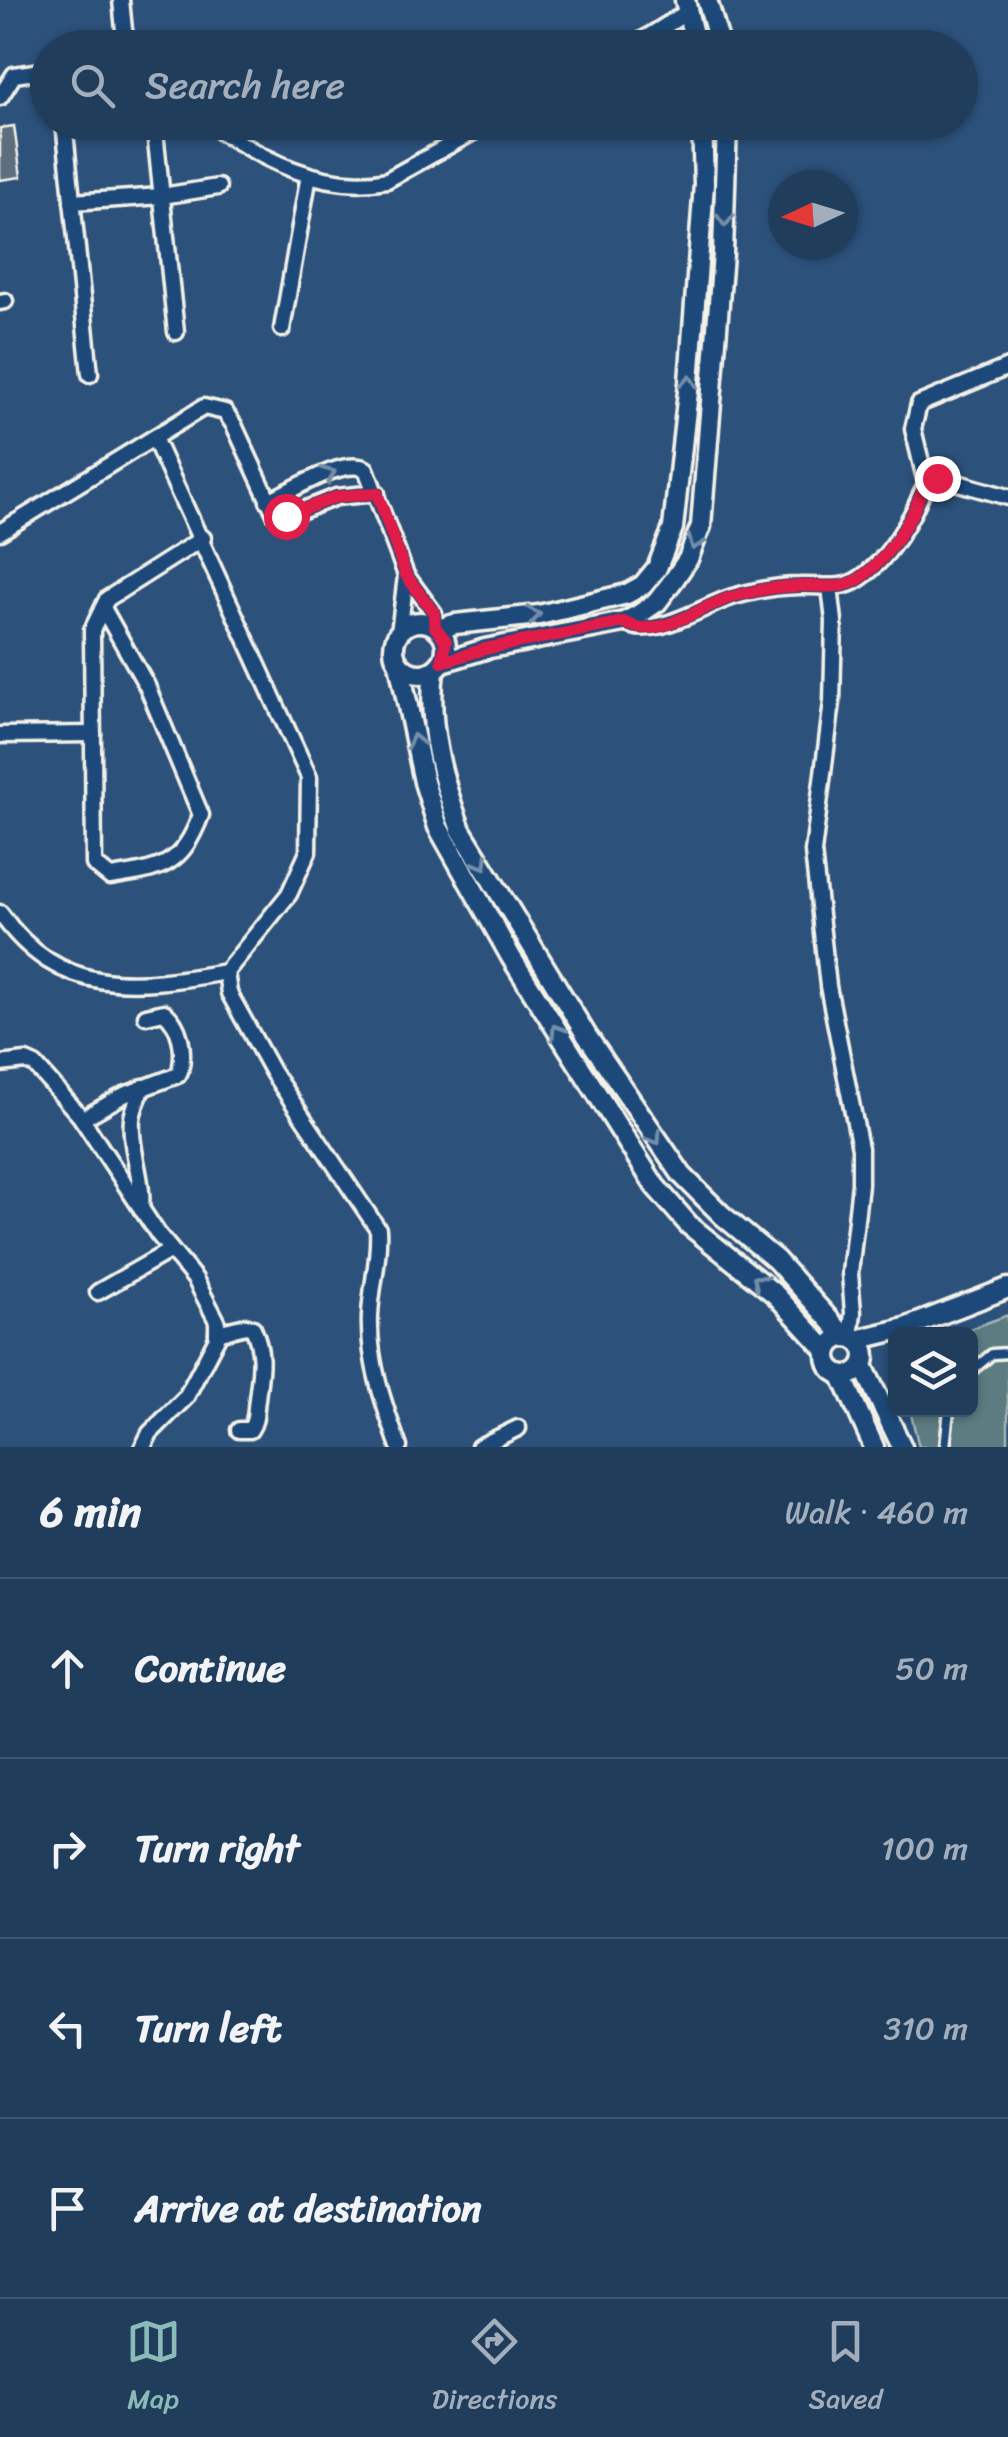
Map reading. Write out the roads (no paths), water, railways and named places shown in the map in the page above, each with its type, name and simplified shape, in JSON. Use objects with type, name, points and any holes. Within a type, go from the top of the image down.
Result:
[{"type":"street","points":[[121,0],[124,30]]},
{"type":"street","points":[[707,0],[716,30]]},
{"type":"street","points":[[654,30],[687,5],[692,30]]},
{"type":"street","points":[[0,97],[14,75],[30,73]]},
{"type":"street","points":[[66,140],[90,374]]},
{"type":"street","points":[[156,140],[176,332]]},
{"type":"street","points":[[234,140],[264,159],[309,175],[372,183],[387,180],[458,140]]},
{"type":"street","points":[[399,633],[416,622],[437,628],[539,616],[627,594],[643,585],[662,558],[673,528],[689,382],[704,184],[703,140]]},
{"type":"street","points":[[399,664],[415,674],[485,649],[624,622],[658,602],[688,560],[701,526],[723,254],[726,140]]},
{"type":"street","points":[[282,329],[309,175]]},
{"type":"street","points":[[72,202],[218,188]]},
{"type":"street","points":[[926,484],[913,429],[919,404],[1008,368]]},
{"type":"street","points":[[0,532],[204,407],[225,412],[275,514],[286,516],[336,497],[377,493]]},
{"type":"street","points":[[0,913],[20,941],[36,953],[53,965],[88,978],[135,984],[226,972],[289,894],[308,852],[309,776],[154,438]]},
{"type":"street","points":[[268,500],[353,465],[366,469],[406,575],[434,613],[446,648],[438,666],[431,706],[450,801],[462,830],[577,1020],[682,1176],[722,1216],[776,1260],[864,1350],[864,1364],[902,1447]]},
{"type":"street","points":[[624,622],[638,629],[666,624],[730,598],[778,587],[840,587],[863,577],[892,546],[926,484],[937,478],[1008,497]]},
{"type":"street","points":[[103,608],[147,686],[201,815],[190,843],[169,864],[110,877],[94,864],[92,630],[107,599],[202,538]]},
{"type":"street","points":[[406,575],[394,649],[438,827],[532,990],[656,1186],[688,1224],[776,1295],[827,1350],[829,1366],[842,1376],[874,1447]]},
{"type":"street","points":[[830,587],[834,621],[832,702],[813,852],[828,986],[860,1148],[850,1273],[850,1338]]},
{"type":"street","points":[[0,735],[93,734]]},
{"type":"street","points":[[226,972],[229,993],[273,1073],[378,1229],[380,1257],[370,1316],[377,1385],[399,1447]]},
{"type":"street","points":[[82,1119],[143,1087],[178,1075],[183,1062],[181,1039],[170,1015],[161,1012],[146,1016]]},
{"type":"street","points":[[0,1064],[26,1061],[35,1065],[82,1119],[141,1210],[206,1295],[217,1321],[217,1333],[186,1397],[150,1434],[143,1447]]},
{"type":"street","points":[[141,1210],[142,1188],[132,1116],[143,1087]]},
{"type":"street","points":[[98,1292],[171,1250]]},
{"type":"street","points":[[914,1327],[1008,1288]]},
{"type":"street","points":[[217,1333],[246,1326],[253,1328],[260,1343],[263,1367],[256,1420],[250,1430],[239,1430]]},
{"type":"street","points":[[827,1350],[834,1341],[888,1334]]},
{"type":"street","points":[[842,1376],[854,1374],[888,1343]]},
{"type":"street","points":[[478,1447],[518,1428]]},
{"type":"lane","points":[[978,1365],[992,1354],[1008,1353]]},
{"type":"lane","points":[[946,1447],[948,1417]]}]
